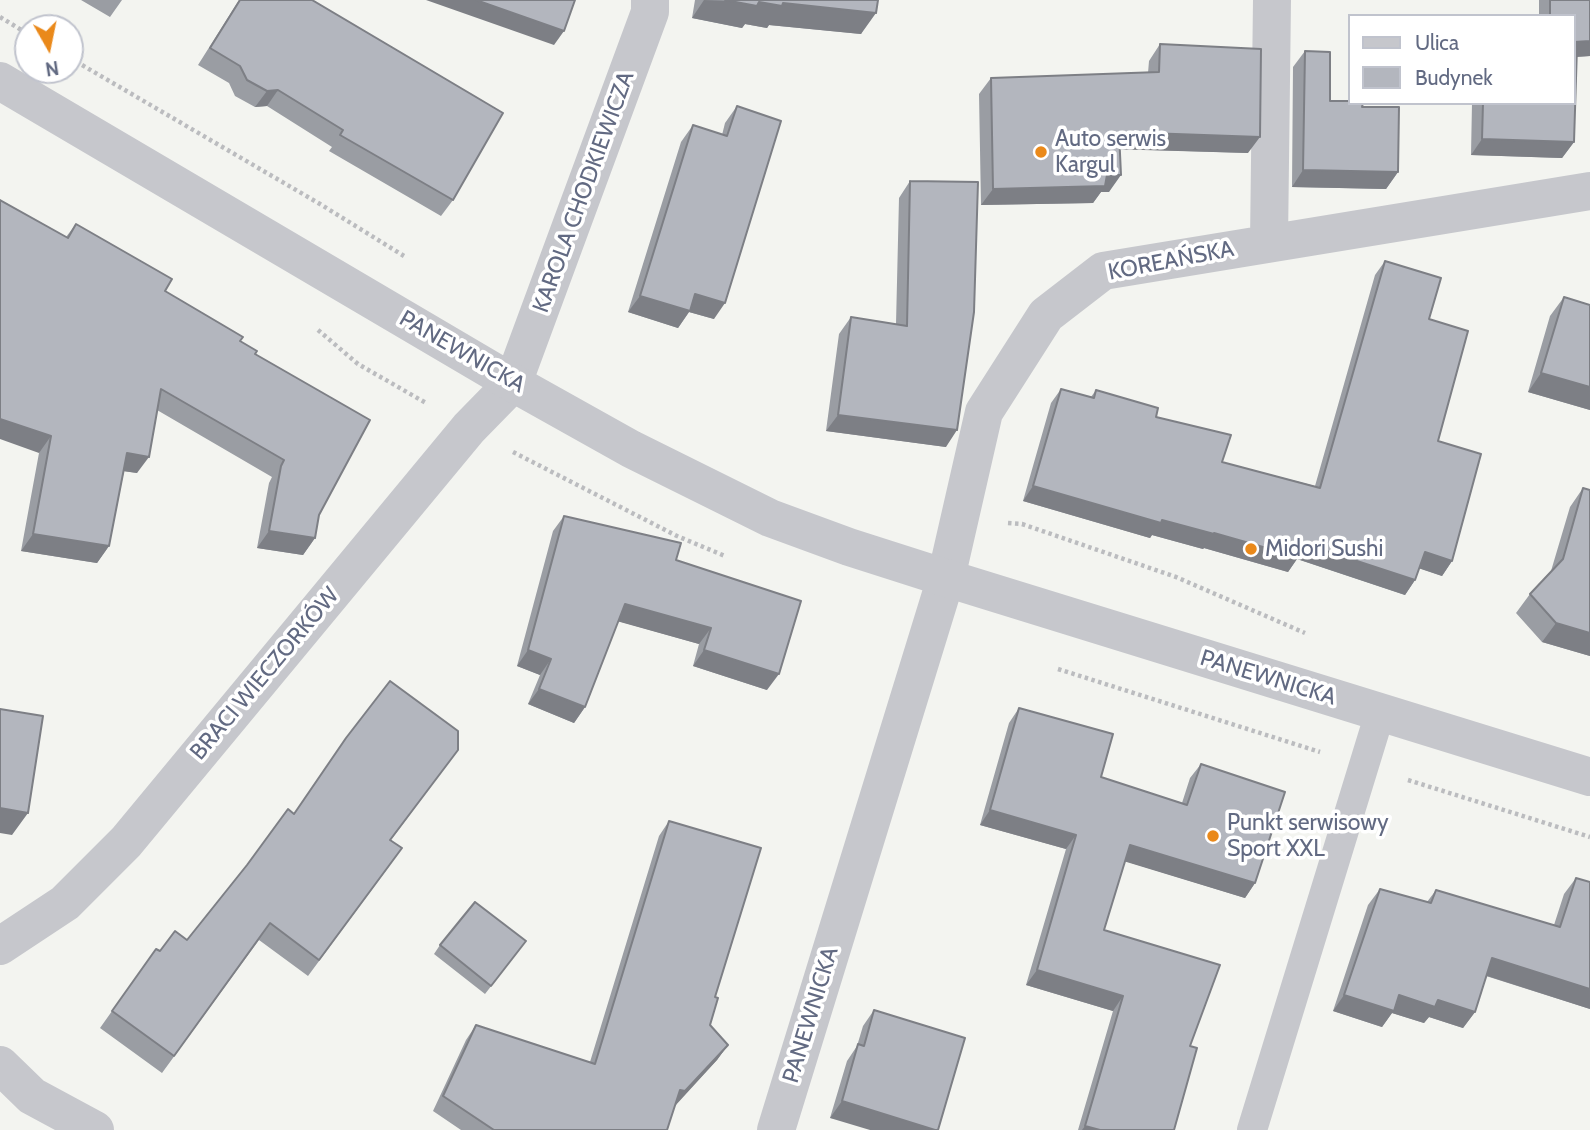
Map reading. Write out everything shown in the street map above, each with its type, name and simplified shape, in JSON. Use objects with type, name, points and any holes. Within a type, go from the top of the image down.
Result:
[{"type":"street","name":"KAROLA CHODKIEWICZA","points":[[513,383],[650,12],[650,0]]},
{"type":"street","points":[[1269,242],[1272,0]]},
{"type":"street","name":"PANEWNICKA","points":[[0,81],[513,383],[631,449],[770,518],[849,548],[1590,776]]},
{"type":"street","name":"KOREAŃSKA","points":[[946,578],[984,412],[1046,315],[1102,271],[1590,191]]},
{"type":"street","name":"BRACI WIECZORKÓW","points":[[0,946],[65,903],[126,842],[469,428],[513,383]]},
{"type":"street","name":"PANEWNICKA","points":[[776,1130],[946,578]]},
{"type":"street","points":[[0,1065],[32,1097],[95,1130]]},
{"type":"lane","points":[[1252,1130],[1380,713]]},
{"type":"path","points":[[84,66],[320,204],[413,262]]},
{"type":"path","points":[[958,519],[1022,524],[1176,577],[1313,636]]},
{"type":"building","points":[[240,0],[312,0],[503,113],[453,200],[340,135],[343,130],[278,90],[267,91],[247,80],[240,66],[210,48]]},
{"type":"building","points":[[476,0],[575,0],[564,31]]},
{"type":"building","points":[[725,0],[878,0],[876,13],[783,3],[782,6],[759,2],[757,6]]},
{"type":"building","points":[[1550,0],[1590,0],[1590,41],[1576,42],[1576,14],[1550,14]]},
{"type":"building","points":[[1160,44],[1261,49],[1260,137],[1119,132],[1121,175],[1107,175],[1105,186],[993,189],[991,78],[1159,72]]},
{"type":"building","points":[[1305,51],[1330,52],[1330,101],[1348,101],[1348,105],[1362,107],[1399,107],[1398,172],[1303,170]]},
{"type":"building","points":[[1483,105],[1575,105],[1574,142],[1482,139]]},
{"type":"building","points":[[737,106],[781,121],[725,303],[695,294],[690,311],[640,296],[693,125],[727,136]]},
{"type":"building","points":[[910,181],[978,182],[974,312],[957,430],[838,415],[851,317],[907,326]]},
{"type":"building","points":[[0,200],[68,238],[76,224],[172,279],[165,291],[243,337],[240,341],[257,351],[255,354],[370,420],[319,515],[315,538],[269,531],[284,460],[161,389],[149,457],[127,453],[109,546],[33,534],[51,436],[0,419]]},
{"type":"building","points":[[1385,261],[1441,278],[1429,319],[1468,331],[1438,441],[1481,454],[1452,561],[1425,552],[1415,580],[1302,543],[1298,557],[1162,520],[1161,523],[1033,486],[1061,389],[1094,398],[1096,390],[1158,408],[1156,417],[1231,435],[1222,462],[1320,488]]},
{"type":"building","points":[[1564,297],[1590,305],[1590,387],[1541,373]]},
{"type":"building","points":[[1583,488],[1590,490],[1590,633],[1556,623],[1530,594],[1563,559]]},
{"type":"building","points":[[564,516],[681,543],[676,560],[801,601],[779,674],[704,650],[711,628],[625,604],[585,707],[539,689],[551,659],[528,650]]},
{"type":"building","points":[[390,681],[458,731],[458,750],[390,840],[402,848],[319,960],[270,923],[174,1056],[112,1011],[156,949],[160,951],[175,931],[187,940],[288,809],[294,814],[346,738]]},
{"type":"building","points":[[1019,708],[1113,734],[1101,777],[1187,805],[1201,764],[1285,792],[1255,883],[1130,845],[1104,930],[1220,965],[1190,1046],[1197,1048],[1174,1130],[1100,1130],[1085,1126],[1123,996],[1037,970],[1076,835],[990,810]]},
{"type":"building","points":[[0,709],[43,716],[28,813],[0,808]]},
{"type":"building","points":[[669,821],[761,848],[715,997],[718,998],[710,1025],[728,1045],[685,1091],[680,1090],[667,1130],[494,1130],[443,1096],[476,1025],[595,1064]]},
{"type":"building","points":[[1576,878],[1590,882],[1590,989],[1492,958],[1475,1012],[1438,1000],[1435,1007],[1399,995],[1394,1011],[1344,995],[1380,889],[1431,903],[1436,890],[1560,927]]},
{"type":"building","points":[[475,902],[526,941],[491,986],[440,945]]},
{"type":"building","points":[[874,1010],[965,1038],[938,1130],[842,1101],[858,1044],[864,1046]]},
{"type":"place","name":"Auto serwis Kargul","points":[[1041,152]]},
{"type":"place","name":"Midori Sushi","points":[[1251,549]]},
{"type":"place","name":"Punkt serwisowy Sport XXL","points":[[1213,836]]}]
